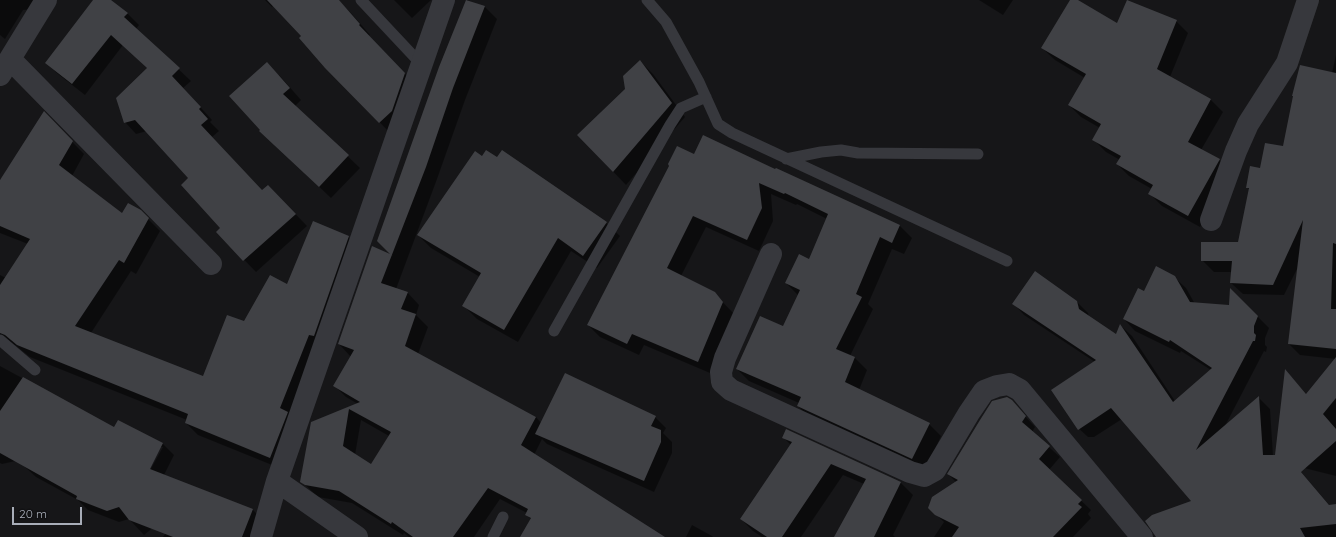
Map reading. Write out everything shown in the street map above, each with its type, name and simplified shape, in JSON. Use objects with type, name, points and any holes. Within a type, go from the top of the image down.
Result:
[{"type":"street","points":[[46,0],[5,67],[211,264]]},
{"type":"street","points":[[261,537],[277,482],[444,0]]},
{"type":"street","points":[[1211,220],[1236,151],[1248,124],[1287,63],[1308,0]]},
{"type":"street","points":[[771,254],[725,358],[721,372],[722,382],[731,390],[910,472],[924,476],[934,470],[984,391],[997,386],[1009,384],[1020,390],[1142,537]]},
{"type":"street","points":[[277,482],[357,537]]},
{"type":"lane","points":[[361,0],[421,64]]},
{"type":"lane","points":[[647,0],[666,22],[706,97],[718,124],[732,133],[1008,261]]},
{"type":"lane","points":[[554,331],[670,124],[681,108],[706,97]]},
{"type":"lane","points":[[786,158],[841,150],[858,153],[978,154]]},
{"type":"lane","points":[[0,340],[35,370]]},
{"type":"lane","points":[[493,537],[503,517]]},
{"type":"building","points":[[93,0],[111,0],[128,13],[124,17],[180,68],[172,76],[201,107],[199,109],[208,119],[201,125],[262,190],[268,185],[296,214],[243,261],[216,232],[220,228],[181,185],[188,178],[135,120],[124,123],[116,98],[147,68],[111,35],[72,84],[45,63]]},
{"type":"building","points":[[267,0],[339,0],[360,24],[359,25],[405,73],[392,111],[379,123],[325,68],[299,38],[301,36]]},
{"type":"building","points":[[466,0],[485,6],[453,88],[426,167],[381,283],[408,292],[401,309],[416,314],[405,346],[536,417],[521,445],[665,537],[520,537],[531,518],[525,515],[528,509],[488,488],[453,537],[413,537],[392,522],[391,524],[339,491],[305,485],[300,482],[311,422],[360,402],[333,386],[354,350],[338,344],[372,246],[390,254],[377,241],[439,67]],"holes":[[[349,409],[391,432],[371,464],[343,446]]]},
{"type":"building","points":[[1070,0],[1078,0],[1117,23],[1127,0],[1177,20],[1157,69],[1211,99],[1188,142],[1220,159],[1188,216],[1148,194],[1153,185],[1116,164],[1121,156],[1092,140],[1101,124],[1068,105],[1086,74],[1041,48]]},
{"type":"building","points":[[640,60],[672,103],[613,172],[577,135],[625,89],[623,76]]},
{"type":"building","points":[[267,62],[290,88],[283,94],[349,155],[319,187],[259,131],[260,130],[229,96]]},
{"type":"building","points":[[1300,65],[1336,73],[1336,244],[1333,243],[1331,309],[1336,309],[1336,349],[1288,344],[1303,220],[1273,285],[1230,283],[1232,261],[1201,261],[1201,242],[1238,242],[1249,188],[1246,188],[1250,166],[1260,168],[1265,143],[1283,146],[1292,96]]},
{"type":"building","points":[[44,111],[73,141],[59,165],[122,213],[128,203],[141,210],[149,218],[124,263],[119,260],[75,326],[203,376],[227,315],[244,321],[270,275],[287,284],[313,221],[349,236],[314,336],[309,335],[280,408],[288,412],[270,458],[185,423],[188,414],[17,345],[5,335],[0,333],[0,285],[30,239],[0,226],[0,180]]},
{"type":"building","points":[[703,135],[900,225],[892,243],[880,237],[856,294],[862,297],[836,349],[855,357],[845,382],[930,423],[912,459],[797,406],[801,397],[736,369],[760,316],[783,326],[800,290],[785,283],[799,254],[809,259],[828,214],[785,193],[784,194],[759,183],[762,208],[747,240],[693,216],[667,268],[715,292],[723,302],[698,362],[632,334],[627,344],[587,325],[669,166],[668,164],[677,146],[694,154]]},
{"type":"building","points":[[486,150],[497,157],[502,150],[607,222],[583,256],[558,238],[504,330],[462,306],[481,273],[417,235],[475,151],[482,156]]},
{"type":"building","points":[[1156,266],[1175,276],[1190,302],[1229,305],[1230,288],[1258,316],[1254,326],[1254,333],[1256,335],[1255,341],[1253,341],[1196,450],[1259,396],[1263,455],[1275,455],[1285,369],[1306,394],[1336,357],[1336,398],[1323,414],[1336,429],[1336,441],[1301,472],[1329,505],[1336,504],[1336,524],[1300,528],[1305,537],[1156,537],[1145,521],[1152,515],[1191,501],[1111,408],[1078,430],[1051,390],[1096,360],[1012,304],[1035,271],[1077,301],[1079,309],[1116,334],[1120,324],[1173,402],[1212,368],[1170,340],[1169,342],[1123,319],[1138,288],[1144,291]]},
{"type":"building","points":[[565,373],[656,416],[651,426],[661,430],[661,442],[644,481],[535,434]]},
{"type":"building","points":[[23,377],[114,427],[118,420],[163,443],[150,469],[253,509],[242,537],[173,537],[129,520],[119,507],[107,511],[76,499],[77,496],[0,453],[0,411]]},
{"type":"building","points":[[1007,397],[1012,400],[1026,416],[1022,422],[1050,446],[1039,459],[1082,500],[1078,504],[1082,507],[1053,537],[952,537],[959,527],[935,515],[928,508],[932,497],[958,480],[947,474],[992,401]]},
{"type":"building","points":[[786,429],[901,482],[874,537],[834,537],[866,479],[831,464],[782,537],[767,537],[740,519],[792,442],[782,438]]}]
